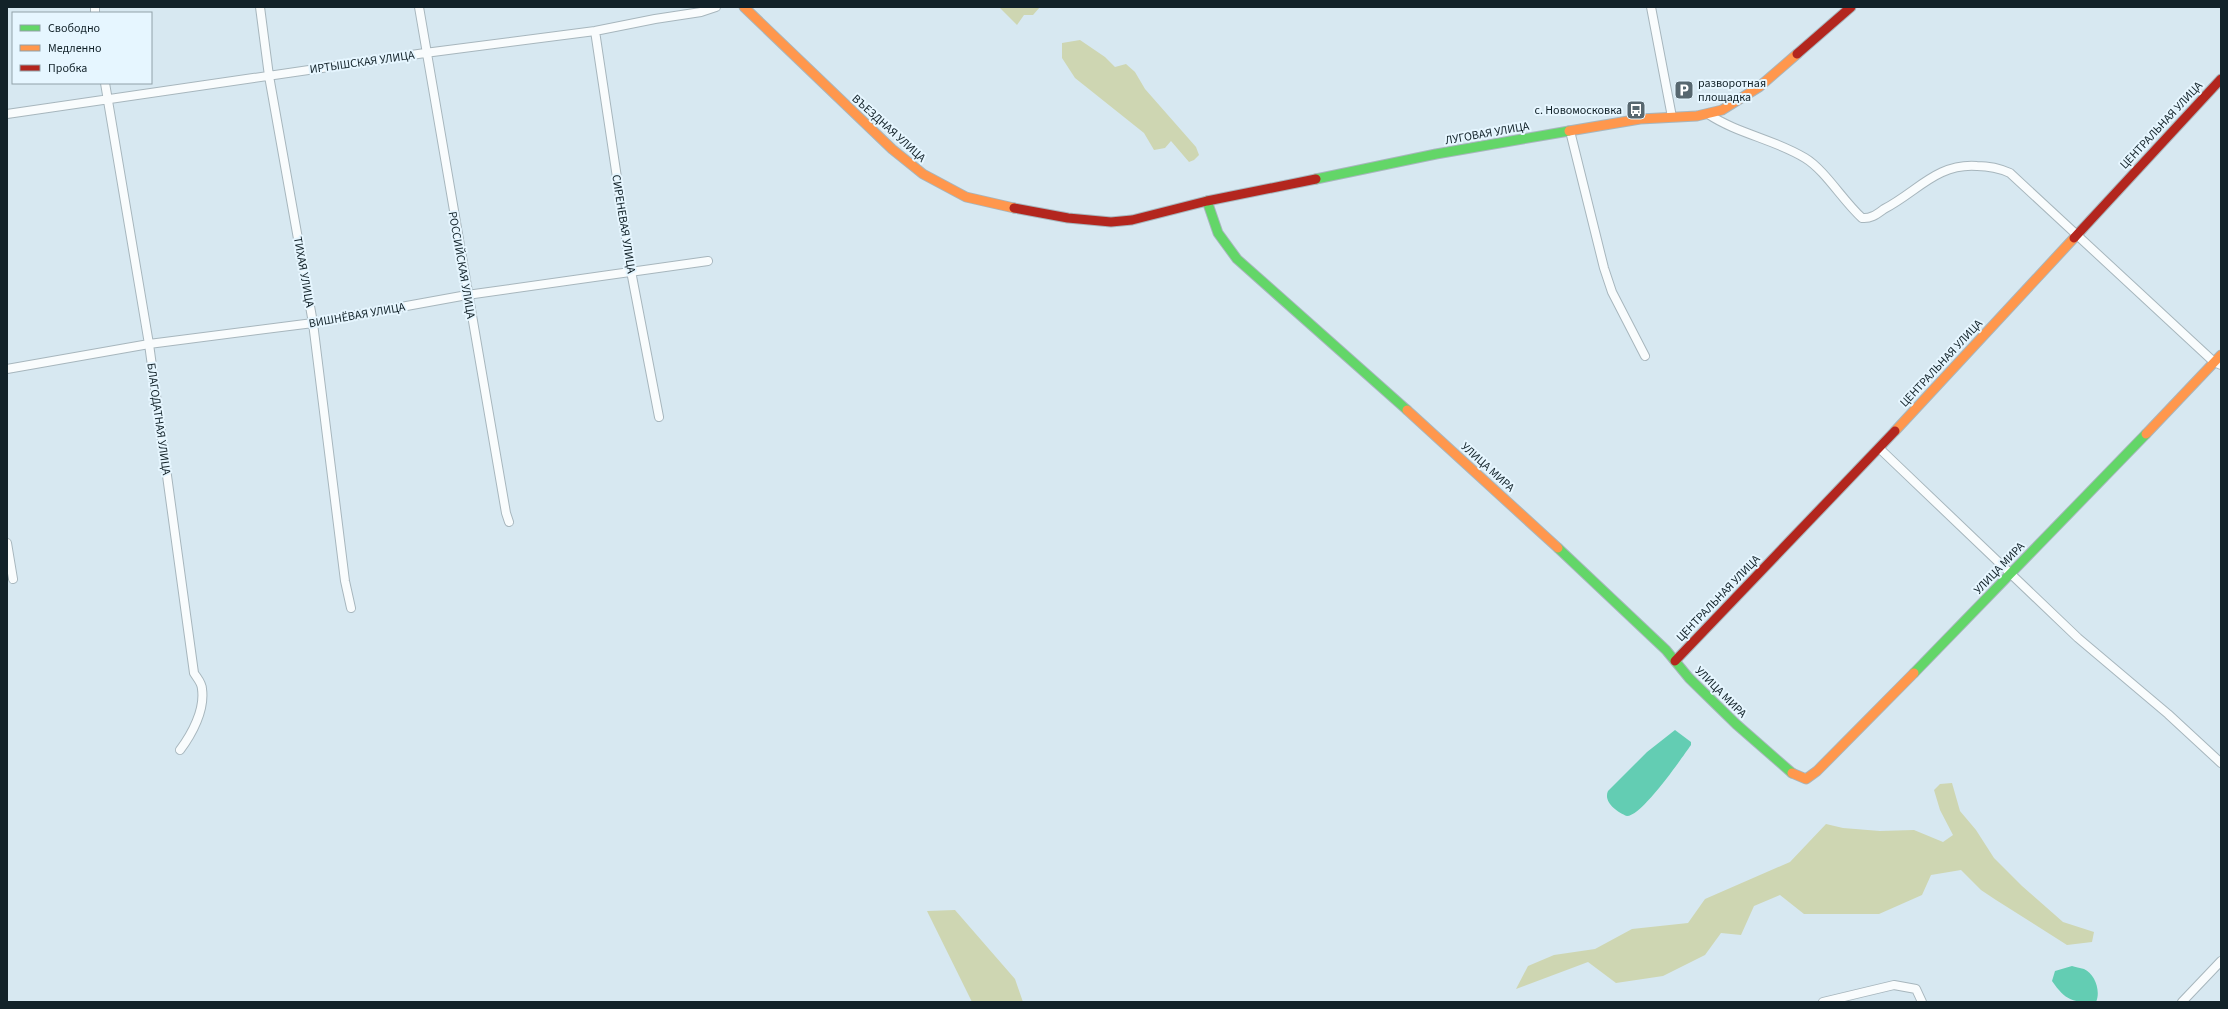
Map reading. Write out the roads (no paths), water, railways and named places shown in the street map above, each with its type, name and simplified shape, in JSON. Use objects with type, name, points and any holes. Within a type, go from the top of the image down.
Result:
[{"type":"street","name":"ТИХАЯ УЛИЦА","points":[[260,7],[269,76],[313,323],[345,581],[351,608]]},
{"type":"street","name":"РОССИЙСКАЯ УЛИЦА","points":[[419,7],[425,53],[467,295],[506,513],[509,522]]},
{"type":"street","name":"ИРТЫШСКАЯ УЛИЦА","points":[[7,114],[425,53],[595,30],[701,12],[716,7]]},
{"type":"street","name":"ВЪЕЗДНАЯ УЛИЦА","points":[[744,7],[892,149],[923,174],[966,197],[994,205],[1068,218],[1112,222],[1158,215],[1210,201]]},
{"type":"street","points":[[1651,7],[1672,117]]},
{"type":"street","name":"ЛУГОВАЯ УЛИЦА","points":[[1210,201],[1436,154],[1640,119],[1708,114],[1722,110],[1759,87],[1851,7]]},
{"type":"street","name":"СИРЕНЕВАЯ УЛИЦА","points":[[595,30],[631,271],[659,417]]},
{"type":"street","name":"ЦЕНТРАЛЬНАЯ УЛИЦА","points":[[1675,661],[1879,448],[2221,79]]},
{"type":"street","name":"БЛАГОДАТНАЯ УЛИЦА","points":[[105,84],[149,344],[194,672],[202,690],[200,710],[190,736],[180,750]]},
{"type":"street","points":[[1708,114],[1740,132],[1785,146],[1807,158],[1817,167],[1862,218],[1868,218],[1896,203],[1938,173],[1955,166],[1985,166],[2000,168],[2010,173],[2218,364]]},
{"type":"street","points":[[1570,131],[1592,226],[1608,280],[1612,292],[1645,356]]},
{"type":"street","name":"УЛИЦА МИРА","points":[[1210,201],[1218,233],[1237,259],[1398,404],[1484,478],[1675,661],[1689,678],[1781,765],[1794,775],[1806,778],[1817,771],[2218,364],[2221,355]]},
{"type":"street","name":"ВИШНЁВАЯ УЛИЦА","points":[[7,369],[149,344],[313,323],[467,295],[708,261]]},
{"type":"street","points":[[1879,448],[2010,575],[2078,638],[2168,714],[2221,763]]},
{"type":"street","points":[[7,543],[13,579]]},
{"type":"street","points":[[2182,1002],[2221,961]]},
{"type":"street","points":[[1823,1002],[1894,985],[1916,989],[1922,1002]]},
{"type":"place","name":"разворотная площадка","points":[[1684,90]]},
{"type":"place","name":"с. Новомосковка","points":[[1636,110]]}]
